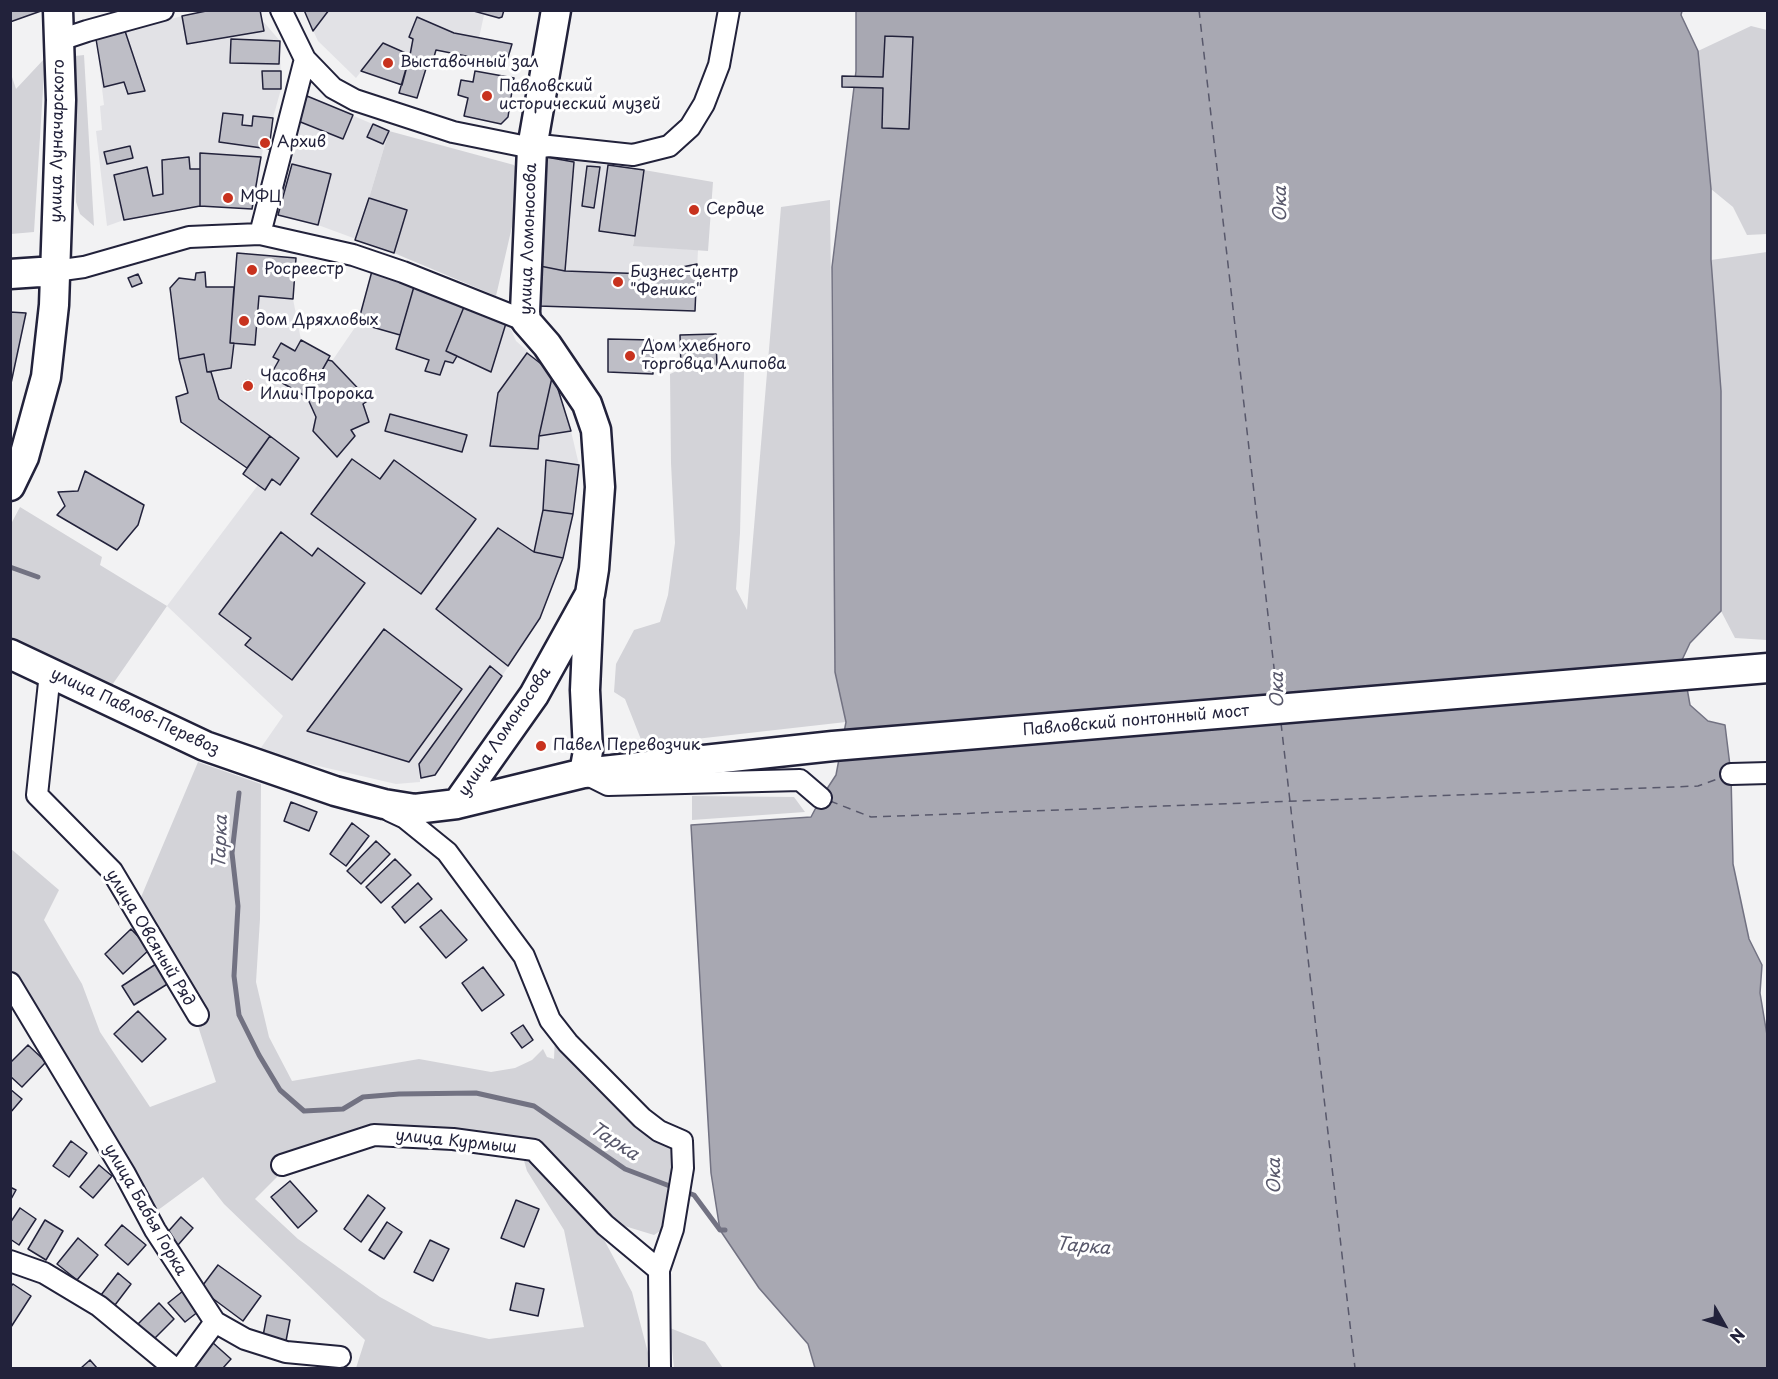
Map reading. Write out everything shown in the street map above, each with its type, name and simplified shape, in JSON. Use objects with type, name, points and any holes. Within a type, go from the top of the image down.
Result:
[{"type":"main road","name":"улица Луначарского","points":[[14,479],[24,457],[46,376],[54,305],[61,100],[58,10]]},
{"type":"main road","name":"улица Ломоносова","points":[[457,804],[534,695],[590,594],[594,569],[600,506],[596,430],[581,394],[547,345],[526,321],[532,148],[556,10]]},
{"type":"main road","points":[[10,274],[55,271]]},
{"type":"main road","points":[[584,773],[588,751],[585,690],[590,594]]},
{"type":"main road","name":"улица Павлов-Перевоз","points":[[10,654],[205,746],[363,799],[415,809],[457,804],[584,773]]},
{"type":"main road","name":"Павловский понтонный мост","points":[[584,773],[833,746],[1767,668]]},
{"type":"street","points":[[60,40],[163,10]]},
{"type":"street","points":[[281,10],[305,59],[333,88],[355,100],[453,132],[532,148],[549,146],[633,155],[669,147],[690,127],[704,104],[719,65],[729,10]]},
{"type":"street","points":[[260,234],[305,59]]},
{"type":"street","points":[[55,271],[84,267],[189,237],[260,234],[353,255],[403,272],[526,321]]},
{"type":"street","name":"улица Овсяный Ряд","points":[[50,673],[37,795],[112,871],[198,1015]]},
{"type":"street","points":[[584,773],[608,785],[800,780],[821,798]]},
{"type":"street","points":[[1731,774],[1767,773]]},
{"type":"street","name":"улица Павлов-Перевоз","points":[[363,799],[405,818],[447,852],[524,956],[550,1020],[568,1043],[642,1118],[672,1138],[682,1141],[683,1168],[677,1207],[673,1229],[659,1270]]},
{"type":"street","name":"улица Бабья Горка","points":[[10,983],[125,1174],[155,1230],[215,1322],[245,1339],[286,1352],[340,1357]]},
{"type":"street","name":"улица Курмыш","points":[[282,1165],[374,1135],[453,1139],[534,1150],[605,1225],[659,1270]]},
{"type":"street","points":[[10,1261],[44,1273],[99,1306],[174,1368]]},
{"type":"street","points":[[659,1270],[660,1368]]},
{"type":"street","points":[[181,1368],[215,1322]]},
{"type":"shaded area","points":[[210,11],[262,20],[280,41],[281,89],[273,118],[269,149],[263,149],[252,209],[200,206],[124,220],[107,226],[96,131],[102,130],[100,106],[104,105],[96,39],[182,16]]},
{"type":"shaded area","points":[[304,11],[504,11],[502,17],[499,18],[484,15],[479,38],[454,33],[417,17],[409,37],[413,39],[410,55],[383,43],[356,78],[318,41]]},
{"type":"shaded area","points":[[1751,26],[1767,30],[1767,234],[1747,235],[1733,207],[1711,189],[1698,51]]},
{"type":"shaded area","points":[[84,55],[94,226],[80,214],[76,202],[75,56]]},
{"type":"shaded area","points":[[45,58],[34,232],[11,234],[11,74],[16,89]]},
{"type":"shaded area","points":[[307,96],[389,131],[369,198],[407,210],[394,253],[318,225],[278,215],[292,164],[298,121]]},
{"type":"shaded area","points":[[389,131],[514,165],[523,179],[496,296],[394,253],[407,210],[369,198]]},
{"type":"shaded area","points":[[546,157],[644,170],[633,245],[698,250],[695,311],[538,306]]},
{"type":"shaded area","points":[[644,170],[713,182],[708,251],[633,246]]},
{"type":"shaded area","points":[[830,200],[835,672],[846,722],[669,742],[642,742],[625,699],[614,692],[616,664],[634,630],[660,622],[668,595],[675,543],[670,374],[681,369],[717,368],[744,372],[740,533],[736,589],[747,610],[781,207]]},
{"type":"shaded area","points":[[1767,252],[1767,640],[1735,638],[1721,611],[1721,391],[1711,260]]},
{"type":"shaded area","points":[[372,271],[507,320],[516,341],[553,373],[579,465],[573,514],[563,558],[540,618],[502,676],[490,667],[419,764],[420,782],[396,784],[258,752],[283,716],[167,606],[258,485],[265,489],[272,479],[280,485],[299,458],[219,399],[211,372],[231,368],[234,343],[255,345],[259,296],[293,299],[301,340],[295,351],[281,343],[273,357],[279,360],[270,376],[307,397],[337,457],[355,436],[351,430],[369,422],[363,404],[369,399],[332,361],[358,323]]},
{"type":"shaded area","points":[[20,507],[102,557],[100,565],[167,606],[110,688],[36,655],[11,639],[11,524]]},
{"type":"shaded area","points":[[198,762],[261,784],[260,919],[256,982],[269,1037],[292,1081],[419,1059],[491,1072],[515,1068],[532,1060],[543,1049],[547,1057],[554,1059],[555,1035],[675,1147],[677,1170],[669,1225],[654,1235],[608,1221],[528,1142],[372,1128],[282,1172],[255,1199],[298,1239],[380,1297],[433,1326],[489,1339],[584,1327],[564,1230],[527,1171],[523,1157],[538,1160],[601,1234],[632,1292],[652,1368],[356,1368],[365,1340],[224,1204],[203,1177],[154,1213],[11,972],[10,848],[59,890],[44,920],[82,984],[100,1032],[150,1107],[216,1082],[198,1026],[205,1019],[136,909]]},
{"type":"shaded area","points":[[692,796],[794,797],[805,812],[692,820]]},
{"type":"shaded area","points":[[670,1328],[705,1342],[723,1368],[674,1368]]},
{"type":"water","name":"Ока","points":[[856,11],[1682,11],[1681,15],[1698,51],[1711,189],[1711,260],[1721,391],[1721,611],[1690,643],[1682,660],[1690,705],[1708,721],[1725,725],[1731,774],[1733,864],[1749,939],[1762,965],[1760,993],[1768,1041],[1767,1368],[815,1368],[808,1344],[759,1288],[720,1230],[711,1173],[691,825],[811,817],[836,775],[846,722],[835,672],[832,267],[856,71]]},
{"type":"building","points":[[10,10],[41,10],[41,11],[10,22]]},
{"type":"building","points":[[211,10],[260,10],[264,31],[187,44],[182,16]]},
{"type":"building","points":[[304,10],[329,10],[313,31]]},
{"type":"building","points":[[470,10],[504,10],[502,17],[499,18]]},
{"type":"building","points":[[417,17],[454,33],[512,44],[506,64],[436,50],[432,64],[410,55],[413,39],[409,37]]},
{"type":"building","points":[[125,31],[145,91],[128,94],[124,82],[104,87],[96,39]]},
{"type":"building","points":[[885,36],[913,37],[909,129],[882,128],[883,88],[842,87],[842,76],[883,77]]},
{"type":"building","points":[[231,39],[280,41],[279,64],[230,63]]},
{"type":"building","name":"Выставочный зал","points":[[383,43],[410,55],[402,85],[361,71]]},
{"type":"building","points":[[410,55],[428,62],[417,98],[399,93]]},
{"type":"building","points":[[262,71],[281,71],[281,89],[263,89]]},
{"type":"building","name":"Павловский исторический музей","points":[[475,71],[514,78],[508,117],[501,124],[464,116],[468,98],[458,95],[461,80],[473,82]]},
{"type":"building","points":[[307,96],[353,115],[343,139],[298,121]]},
{"type":"building","points":[[223,113],[243,115],[242,125],[252,126],[253,116],[273,118],[269,149],[219,142]]},
{"type":"building","points":[[373,124],[389,131],[383,144],[367,137]]},
{"type":"building","points":[[130,146],[133,158],[107,164],[104,152]]},
{"type":"building","points":[[200,153],[261,157],[252,209],[200,206]]},
{"type":"building","points":[[189,157],[190,169],[200,169],[200,206],[124,220],[114,175],[147,167],[153,196],[163,194],[162,160]]},
{"type":"building","points":[[546,157],[574,162],[565,271],[540,266]]},
{"type":"building","points":[[292,164],[331,174],[318,225],[278,215]]},
{"type":"building","points":[[608,165],[644,170],[635,236],[599,231]]},
{"type":"building","points":[[587,166],[600,167],[594,208],[582,206]]},
{"type":"building","points":[[369,198],[407,210],[394,253],[355,240]]},
{"type":"building","name":"дом Дряхловых","points":[[237,253],[296,258],[293,299],[259,296],[255,345],[230,343]]},
{"type":"building","name":"Бизнес-центр \"Феникс\"","points":[[697,264],[695,311],[538,306],[540,266],[565,271],[648,274]]},
{"type":"building","points":[[372,271],[415,283],[400,335],[358,323]]},
{"type":"building","points":[[205,272],[206,287],[234,287],[230,343],[234,343],[231,368],[207,372],[204,354],[179,359],[170,288],[179,278],[195,280],[196,273]]},
{"type":"building","points":[[138,274],[142,283],[132,287],[128,278]]},
{"type":"building","points":[[415,283],[466,302],[446,351],[457,356],[453,363],[445,361],[440,375],[425,371],[429,360],[396,349]]},
{"type":"building","points":[[466,302],[507,320],[491,372],[446,351]]},
{"type":"building","points":[[10,312],[26,313],[10,388]]},
{"type":"building","points":[[716,334],[717,368],[681,369],[680,335]]},
{"type":"building","name":"Дом хлебного торговца Алипова","points":[[608,339],[653,340],[653,374],[608,372]]},
{"type":"building","points":[[301,340],[330,356],[307,397],[270,376],[279,360],[273,357],[281,343],[295,351]]},
{"type":"building","points":[[527,353],[553,373],[538,449],[490,446],[498,393]]},
{"type":"building","points":[[204,354],[207,372],[211,372],[219,399],[270,436],[247,468],[181,422],[176,397],[188,393],[179,359]]},
{"type":"building","points":[[328,360],[332,361],[369,400],[363,404],[369,422],[351,430],[355,436],[337,457],[313,431],[316,417],[307,397]]},
{"type":"building","points":[[553,373],[571,431],[539,436]]},
{"type":"building","name":"Часовня Илии Пророка","points":[[250,380],[254,386],[250,392],[246,392],[242,384]]},
{"type":"building","points":[[390,414],[467,435],[462,452],[385,431]]},
{"type":"building","points":[[270,436],[299,458],[280,485],[272,479],[265,490],[243,474]]},
{"type":"building","points":[[352,459],[380,479],[394,460],[476,519],[421,594],[311,514]]},
{"type":"building","points":[[546,460],[579,465],[573,514],[543,510]]},
{"type":"building","points":[[85,471],[144,505],[138,525],[117,550],[57,515],[65,506],[58,492],[78,491]]},
{"type":"building","points":[[543,510],[573,514],[563,558],[534,552]]},
{"type":"building","points":[[498,528],[534,552],[563,558],[540,618],[508,666],[436,609]]},
{"type":"building","points":[[281,532],[312,556],[318,548],[365,583],[292,680],[245,645],[251,638],[219,614]]},
{"type":"building","points":[[384,629],[462,689],[409,762],[307,731]]},
{"type":"building","points":[[490,666],[502,676],[435,775],[421,778],[419,764]]},
{"type":"building","points":[[291,802],[317,812],[309,831],[284,821]]},
{"type":"building","points":[[352,823],[369,836],[346,866],[330,854]]},
{"type":"building","points":[[376,841],[390,854],[361,884],[347,871]]},
{"type":"building","points":[[395,859],[411,875],[381,903],[366,887]]},
{"type":"building","points":[[418,883],[432,899],[405,923],[392,907]]},
{"type":"building","points":[[441,910],[467,940],[446,958],[420,927]]},
{"type":"building","points":[[131,929],[150,949],[123,974],[105,954]]},
{"type":"building","points":[[156,964],[169,983],[134,1005],[122,986]]},
{"type":"building","points":[[483,967],[504,995],[482,1011],[462,983]]},
{"type":"building","points":[[138,1011],[166,1039],[142,1062],[114,1034]]},
{"type":"building","points":[[523,1025],[533,1040],[522,1048],[511,1033]]},
{"type":"building","points":[[28,1045],[46,1062],[22,1087],[10,1076],[10,1063]]},
{"type":"building","points":[[10,1089],[22,1099],[10,1113]]},
{"type":"building","points":[[71,1141],[87,1153],[69,1177],[53,1166]]},
{"type":"building","points":[[99,1165],[112,1176],[93,1198],[80,1187]]},
{"type":"building","points":[[290,1181],[317,1211],[298,1228],[271,1197]]},
{"type":"building","points":[[10,1187],[16,1190],[10,1201]]},
{"type":"building","points":[[368,1195],[385,1208],[361,1242],[344,1229]]},
{"type":"building","points":[[516,1200],[539,1209],[524,1247],[501,1238]]},
{"type":"building","points":[[20,1208],[36,1219],[19,1245],[10,1239],[10,1223]]},
{"type":"building","points":[[181,1217],[193,1228],[178,1245],[166,1234]]},
{"type":"building","points":[[45,1220],[63,1231],[46,1260],[28,1249]]},
{"type":"building","points":[[387,1222],[402,1232],[384,1259],[369,1250]]},
{"type":"building","points":[[122,1225],[146,1245],[128,1265],[105,1245]]},
{"type":"building","points":[[78,1238],[98,1255],[77,1280],[57,1264]]},
{"type":"building","points":[[430,1240],[449,1249],[433,1281],[414,1272]]},
{"type":"building","points":[[218,1265],[261,1296],[243,1321],[200,1289]]},
{"type":"building","points":[[118,1273],[131,1284],[115,1305],[101,1295]]},
{"type":"building","points":[[516,1283],[544,1289],[538,1316],[510,1310]]},
{"type":"building","points":[[13,1284],[31,1296],[11,1327],[10,1287]]},
{"type":"building","points":[[183,1291],[199,1311],[185,1322],[168,1303]]},
{"type":"building","points":[[159,1303],[174,1319],[152,1341],[136,1326]]},
{"type":"building","points":[[267,1315],[290,1320],[286,1341],[263,1336]]},
{"type":"building","points":[[212,1342],[231,1359],[223,1368],[192,1368]]},
{"type":"building","points":[[90,1360],[97,1368],[81,1368]]},
{"type":"waterway","name":"Тарка","points":[[10,567],[38,577]]},
{"type":"waterway","name":"Тарка","points":[[239,793],[232,853],[238,906],[234,976],[239,1015],[280,1090],[304,1111],[343,1109],[363,1097],[399,1094],[476,1093],[534,1106],[625,1169],[675,1188]]},
{"type":"waterway","name":"Тарка","points":[[683,1191],[694,1195],[720,1230],[725,1230]]},
{"type":"ferry route","points":[[1199,10],[1277,694]]},
{"type":"ferry route","points":[[1281,723],[1355,1368]]},
{"type":"ferry route","points":[[830,801],[871,817],[1698,786],[1723,777]]},
{"type":"place","name":"Выставочный зал","points":[[388,63]]},
{"type":"place","name":"Павловский исторический музей","points":[[487,96]]},
{"type":"place","name":"Архив","points":[[265,143]]},
{"type":"place","name":"МФЦ","points":[[228,198]]},
{"type":"place","name":"Сердце","points":[[694,210]]},
{"type":"place","name":"Росреестр","points":[[252,270]]},
{"type":"place","name":"Бизнес-центр \"Феникс\"","points":[[618,282]]},
{"type":"place","name":"дом Дряхловых","points":[[244,321]]},
{"type":"place","name":"Дом хлебного торговца Алипова","points":[[630,356]]},
{"type":"place","name":"Часовня Илии Пророка","points":[[248,386]]},
{"type":"place","name":"Павел Перевозчик","points":[[541,746]]}]
